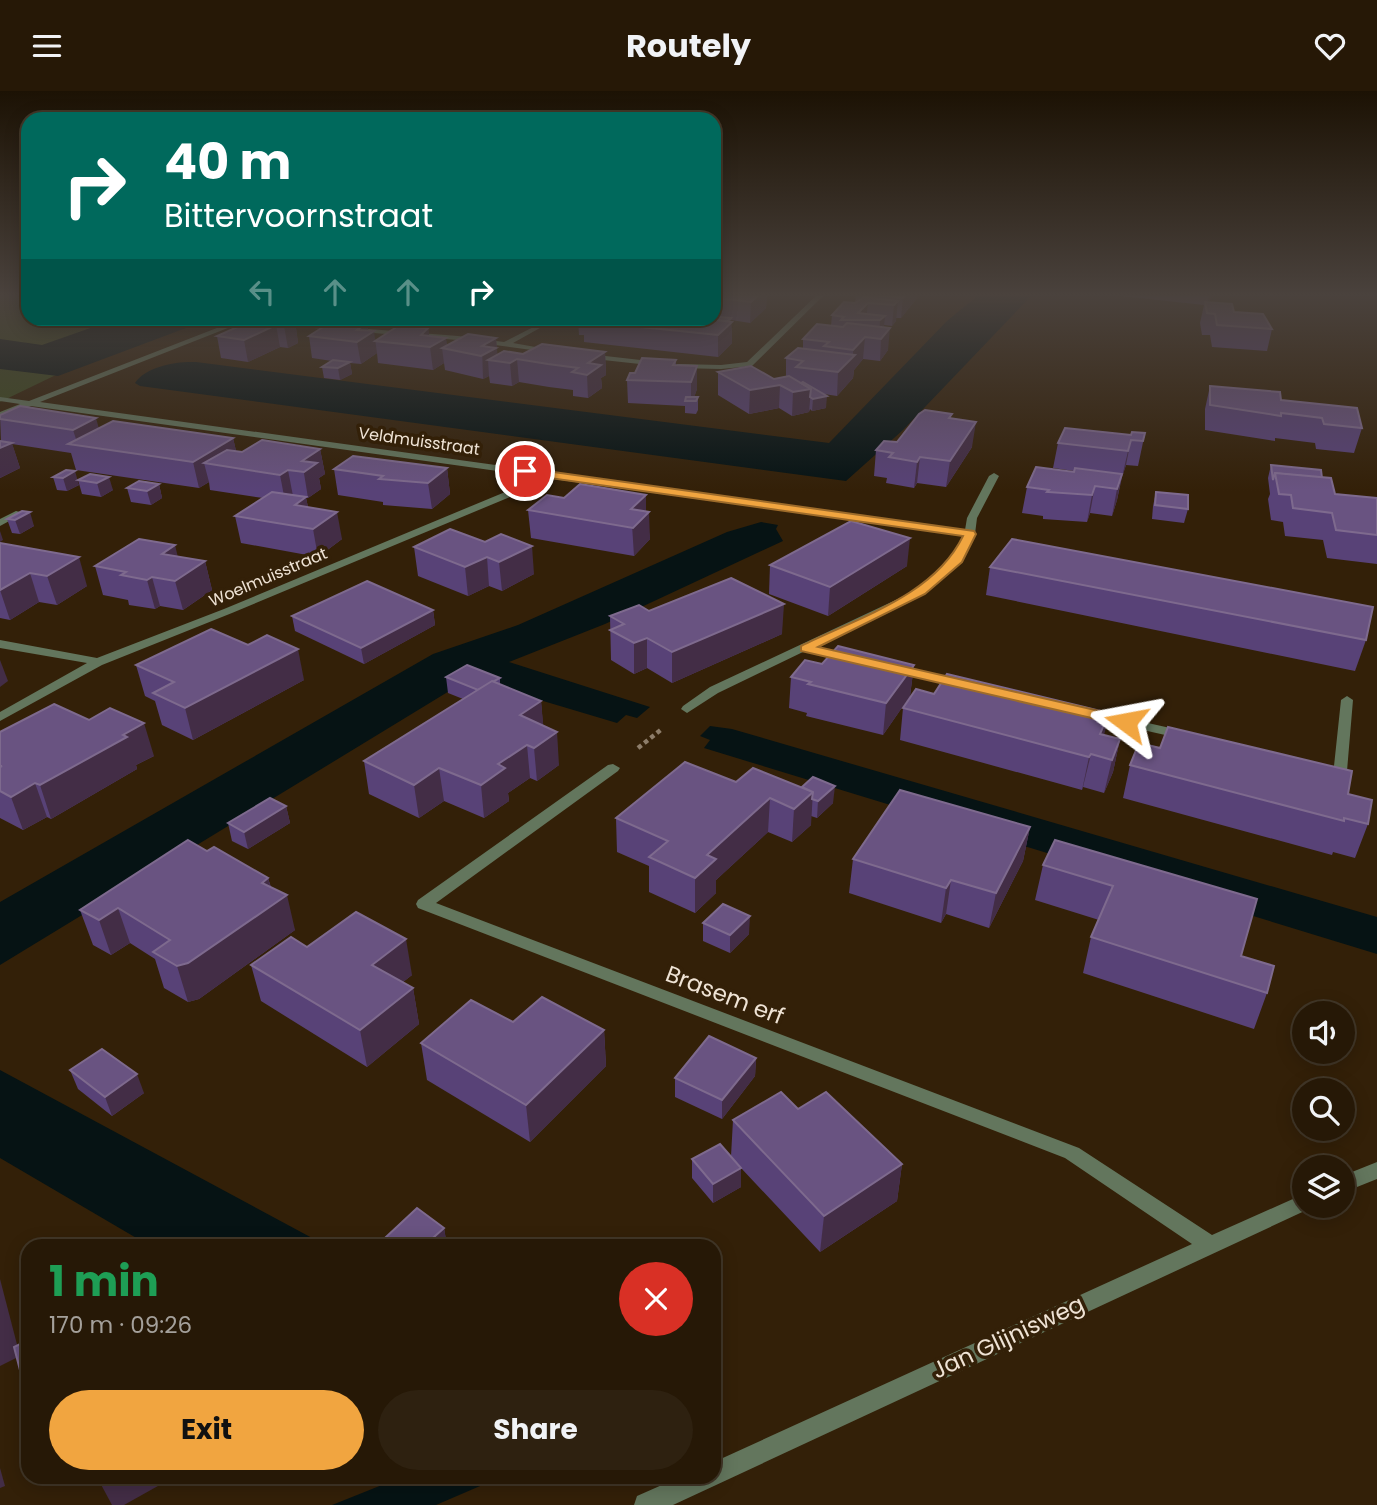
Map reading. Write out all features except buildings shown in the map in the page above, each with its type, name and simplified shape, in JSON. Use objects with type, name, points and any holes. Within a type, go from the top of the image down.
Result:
[{"type":"street","points":[[0,415],[142,359]]},
{"type":"street","points":[[617,359],[676,366],[743,365],[756,359]]},
{"type":"street","name":"Veldmuisstraat","points":[[0,399],[970,534]]},
{"type":"street","name":"Woelmuisstraat","points":[[0,717],[98,662],[228,611],[552,475]]},
{"type":"street","points":[[687,709],[714,689],[921,592],[958,560],[970,534],[972,518],[994,476]]},
{"type":"street","points":[[0,523],[19,513]]},
{"type":"street","points":[[0,644],[98,662]]},
{"type":"street","points":[[805,648],[859,661]]},
{"type":"street","points":[[886,667],[979,688]]},
{"type":"street","points":[[1313,765],[1340,771],[1348,700]]},
{"type":"street","points":[[1072,710],[1193,737]]},
{"type":"street","name":"Brasem erf","points":[[613,768],[424,904],[1072,1153],[1209,1244]]},
{"type":"street","points":[[1355,1179],[1377,1170]]},
{"type":"street","name":"Jan Glijnisweg","points":[[721,1470],[1292,1207]]},
{"type":"street","points":[[646,1505],[692,1484]]},
{"type":"path","points":[[613,768],[687,709]]},
{"type":"green space","points":[[0,359],[98,359],[60,373],[0,402]]},
{"type":"shaded area","points":[[0,359],[103,359],[58,376],[0,369]]},
{"type":"shaded area","points":[[910,359],[971,359],[903,430],[846,481],[140,386],[135,383],[154,369],[180,362],[196,362],[829,443]]},
{"type":"shaded area","points":[[761,522],[778,525],[776,529],[783,541],[605,624],[509,662],[650,707],[637,718],[626,715],[617,723],[469,679],[0,965],[0,902],[433,654],[518,625],[727,532]]},
{"type":"shaded area","points":[[710,726],[732,729],[1377,917],[1377,954],[704,748],[710,740],[700,736]]},
{"type":"shaded area","points":[[0,1070],[314,1239],[138,1239],[0,1158]]},
{"type":"shaded area","points":[[384,1484],[485,1484],[436,1505],[332,1505]]},
{"type":"route","points":[[525,471],[970,534],[958,560],[921,592],[805,648],[1126,722]]}]
